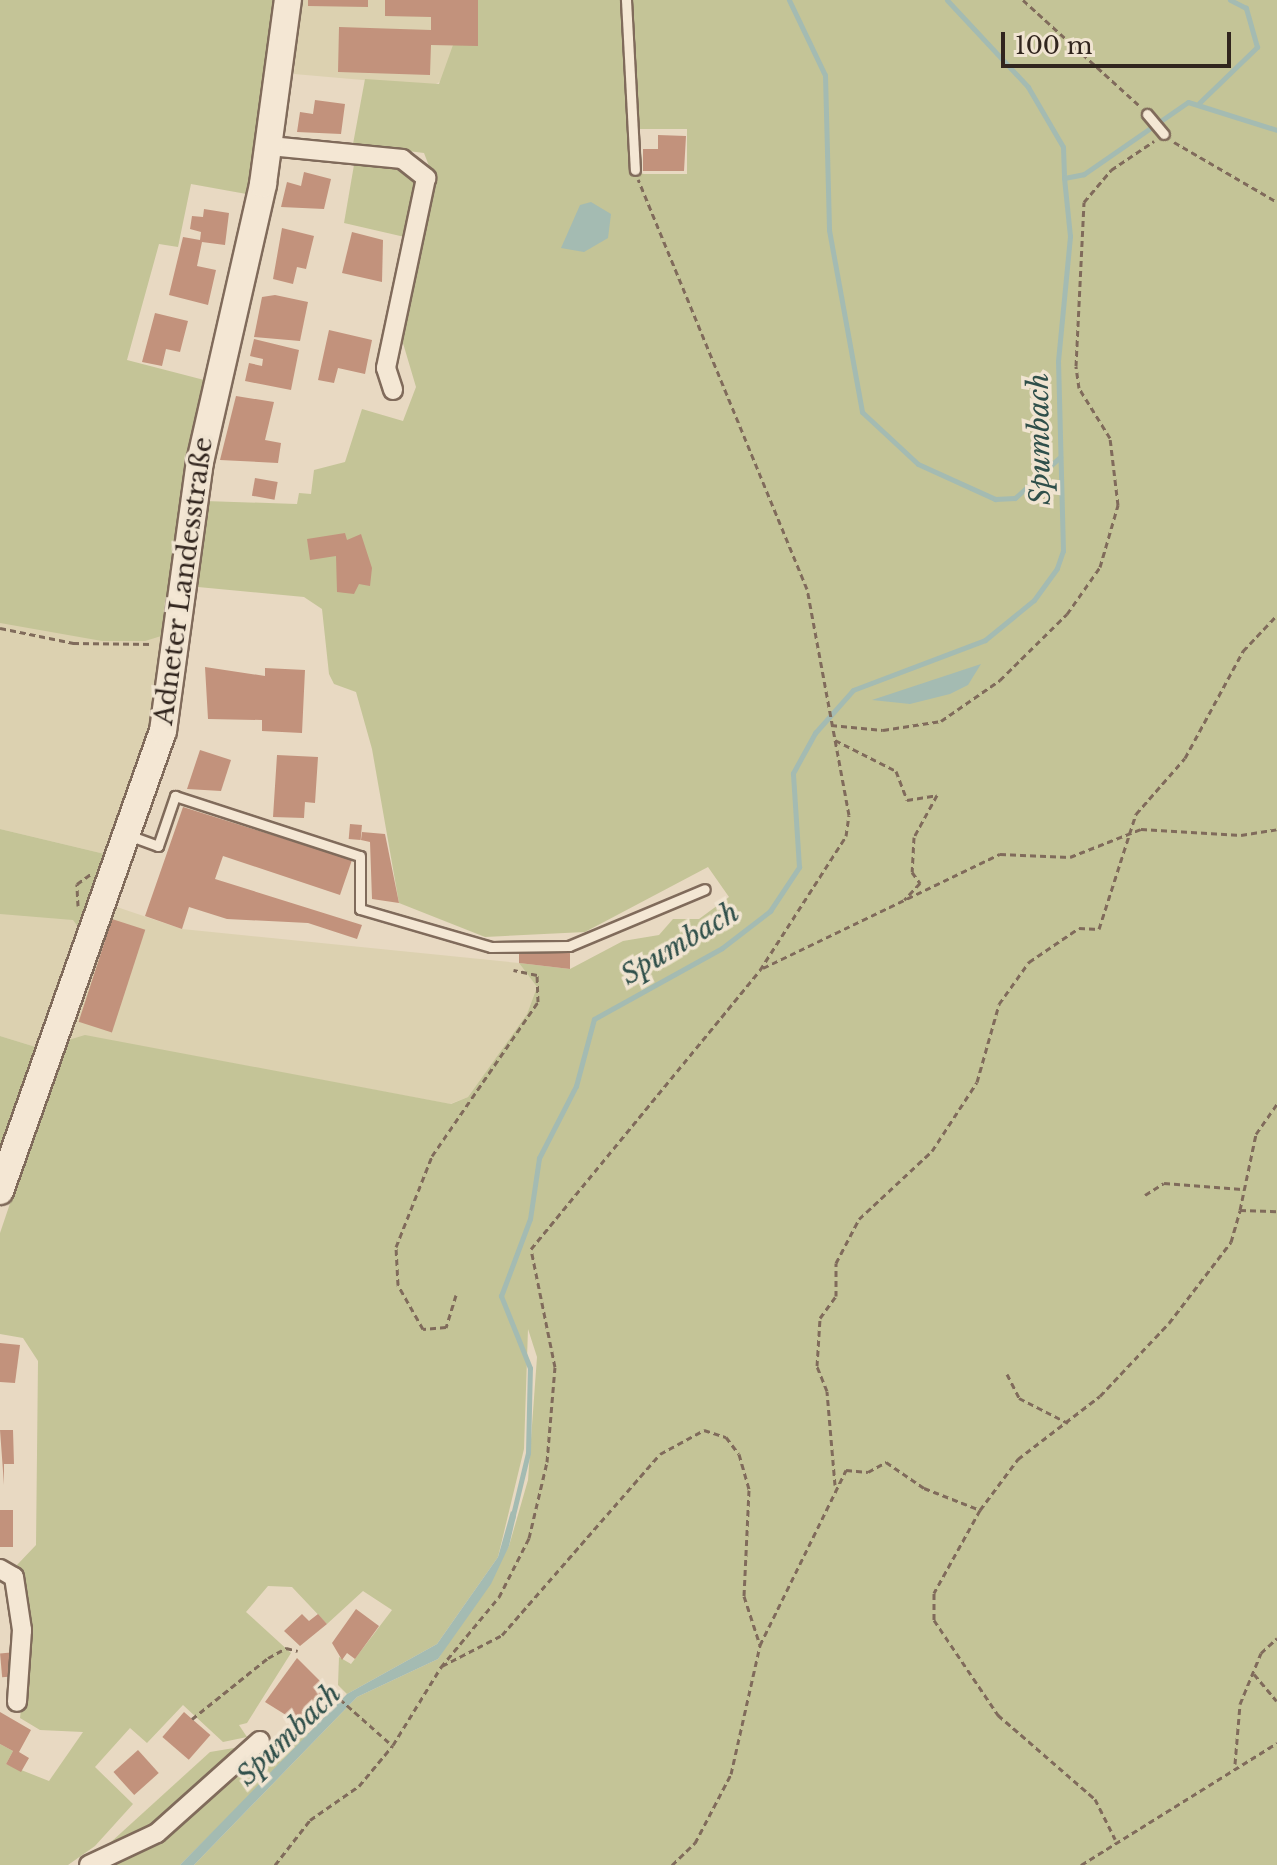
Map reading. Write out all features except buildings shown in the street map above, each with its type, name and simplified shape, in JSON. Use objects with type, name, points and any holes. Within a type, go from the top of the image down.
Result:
[{"type":"street","name":"Adneter Landesstraße","points":[[0,1191],[163,731],[180,638],[200,462],[270,146],[288,0]]},
{"type":"street","points":[[270,146],[402,159],[426,178],[386,368],[393,390]]},
{"type":"street","points":[[0,1569],[14,1577],[22,1630],[17,1702]]},
{"type":"street","points":[[89,1865],[157,1833],[260,1741]]},
{"type":"lane","points":[[626,0],[635,170]]},
{"type":"lane","points":[[1147,114],[1164,134]]},
{"type":"lane","points":[[128,835],[158,846],[175,796],[360,856],[360,909],[491,947],[580,943],[705,889]]},
{"type":"path","points":[[1023,0],[1147,114]]},
{"type":"path","points":[[831,725],[883,730],[941,721],[1000,680],[1067,614],[1100,567],[1118,505],[1110,438],[1079,388],[1076,366],[1084,202],[1111,170],[1164,134],[1277,202]]},
{"type":"path","points":[[275,1865],[310,1820],[359,1786],[393,1745],[441,1667],[499,1597],[529,1538],[547,1462],[555,1367],[531,1249],[760,970],[846,836],[834,738],[807,589],[779,510],[657,235],[635,170]]},
{"type":"path","points":[[835,1485],[827,1391],[817,1366],[820,1318],[836,1296],[836,1263],[859,1219],[932,1151],[977,1082],[999,1004],[1029,962],[1079,928],[1099,929],[1136,814],[1185,758],[1243,651],[1277,615]]},
{"type":"path","points":[[0,628],[116,647],[180,638]]},
{"type":"path","points":[[834,738],[896,771],[907,800],[937,795],[914,837],[912,872],[920,883],[902,903]]},
{"type":"path","points":[[760,970],[1000,854],[1070,857],[1130,835],[1277,829]]},
{"type":"path","points":[[456,1295],[446,1327],[423,1329],[398,1285],[396,1247],[432,1156],[538,1002],[537,975],[514,970]]},
{"type":"path","points":[[1115,1839],[1095,1799],[998,1715],[934,1620],[934,1593],[980,1510],[1018,1459],[1068,1423],[1169,1323],[1231,1242],[1256,1134],[1277,1106]]},
{"type":"path","points":[[1145,1195],[1164,1183],[1242,1189]]},
{"type":"path","points":[[1240,1210],[1277,1211]]},
{"type":"path","points":[[1007,1374],[1019,1398],[1068,1423]]},
{"type":"path","points":[[441,1667],[502,1635],[660,1454],[704,1430],[733,1446],[749,1490],[744,1596],[760,1645]]},
{"type":"path","points":[[672,1865],[695,1843],[731,1774],[760,1645],[835,1485],[846,1470],[868,1472],[886,1462],[924,1488],[980,1510]]},
{"type":"path","points":[[1235,1764],[1240,1704],[1254,1674],[1277,1638]]},
{"type":"path","points":[[192,1719],[268,1658],[286,1648],[298,1651]]},
{"type":"path","points":[[1254,1674],[1277,1701]]},
{"type":"path","points":[[332,1692],[393,1745]]},
{"type":"path","points":[[1081,1865],[1115,1839],[1235,1764],[1277,1743]]},
{"type":"shaded area","points":[[300,0],[478,0],[478,46],[455,53],[445,79],[432,86],[294,74]]},
{"type":"shaded area","points":[[591,202],[611,214],[608,238],[584,252],[561,248],[580,205]]},
{"type":"shaded area","points":[[0,623],[171,633],[165,687],[109,855],[0,829]]},
{"type":"shaded area","points":[[981,664],[968,685],[950,694],[910,704],[872,700]]},
{"type":"shaded area","points":[[111,905],[182,929],[519,963],[537,987],[527,1014],[468,1097],[450,1104],[86,1036],[65,1041]]},
{"type":"shaded area","points":[[34,913],[77,920],[79,928],[39,1048],[0,1036],[0,914]]},
{"type":"shaded area","points":[[511,1511],[516,1516],[509,1546],[491,1584],[438,1659],[357,1697],[194,1865],[180,1865],[347,1694],[437,1644],[498,1557]]},
{"type":"green space","points":[[0,0],[278,0],[252,195],[191,184],[178,247],[159,244],[127,360],[208,381],[171,633],[145,641],[102,641],[0,623]]},
{"type":"green space","points":[[478,0],[623,0],[635,172],[687,174],[687,129],[637,129],[629,0],[1277,0],[1277,1865],[194,1865],[357,1697],[438,1659],[509,1546],[528,1480],[537,1357],[528,1329],[524,1449],[498,1557],[437,1644],[347,1694],[338,1685],[339,1657],[351,1664],[392,1610],[363,1591],[327,1624],[292,1587],[268,1586],[246,1612],[291,1653],[247,1723],[239,1725],[247,1737],[223,1742],[183,1705],[147,1743],[130,1728],[95,1767],[133,1804],[95,1846],[68,1865],[0,1865],[0,1744],[13,1751],[6,1764],[49,1781],[83,1732],[40,1730],[20,1718],[27,1656],[17,1565],[36,1545],[38,1361],[23,1338],[0,1334],[0,1233],[65,1041],[85,1035],[451,1104],[468,1097],[527,1014],[537,987],[519,963],[570,969],[623,941],[659,935],[673,919],[699,919],[729,897],[708,867],[585,932],[485,937],[399,903],[372,749],[356,692],[334,684],[329,674],[322,609],[304,597],[198,587],[205,501],[297,504],[299,493],[311,494],[314,470],[345,462],[362,409],[403,421],[416,387],[400,333],[432,174],[424,153],[353,144],[365,79],[439,84],[453,45],[478,45]]},
{"type":"green space","points":[[355,159],[399,166],[418,177],[409,238],[344,223]]},
{"type":"green space","points":[[0,829],[109,855],[79,928],[73,920],[0,914]]},
{"type":"green space","points":[[0,1036],[39,1048],[0,1164]]},
{"type":"green space","points":[[305,1730],[310,1734],[180,1865],[99,1865],[155,1838],[258,1755]]},
{"type":"green space","points":[[246,1746],[166,1823],[89,1862],[210,1752]]},
{"type":"waterway","points":[[789,0],[825,75],[829,230],[862,412],[918,464],[995,499],[1015,498],[1060,457]]},
{"type":"waterway","points":[[947,0],[1028,87],[1063,147],[1064,178]]},
{"type":"waterway","points":[[1199,103],[1257,47],[1246,8],[1230,0]]},
{"type":"waterway","name":"Spumbach","points":[[512,1519],[528,1453],[530,1368],[501,1296],[530,1219],[539,1158],[576,1086],[594,1019],[722,948],[770,911],[799,867],[793,773],[815,733],[853,690],[985,640],[1034,600],[1057,568],[1063,551],[1058,361],[1070,236],[1064,178],[1084,174],[1188,102],[1277,130]]}]
